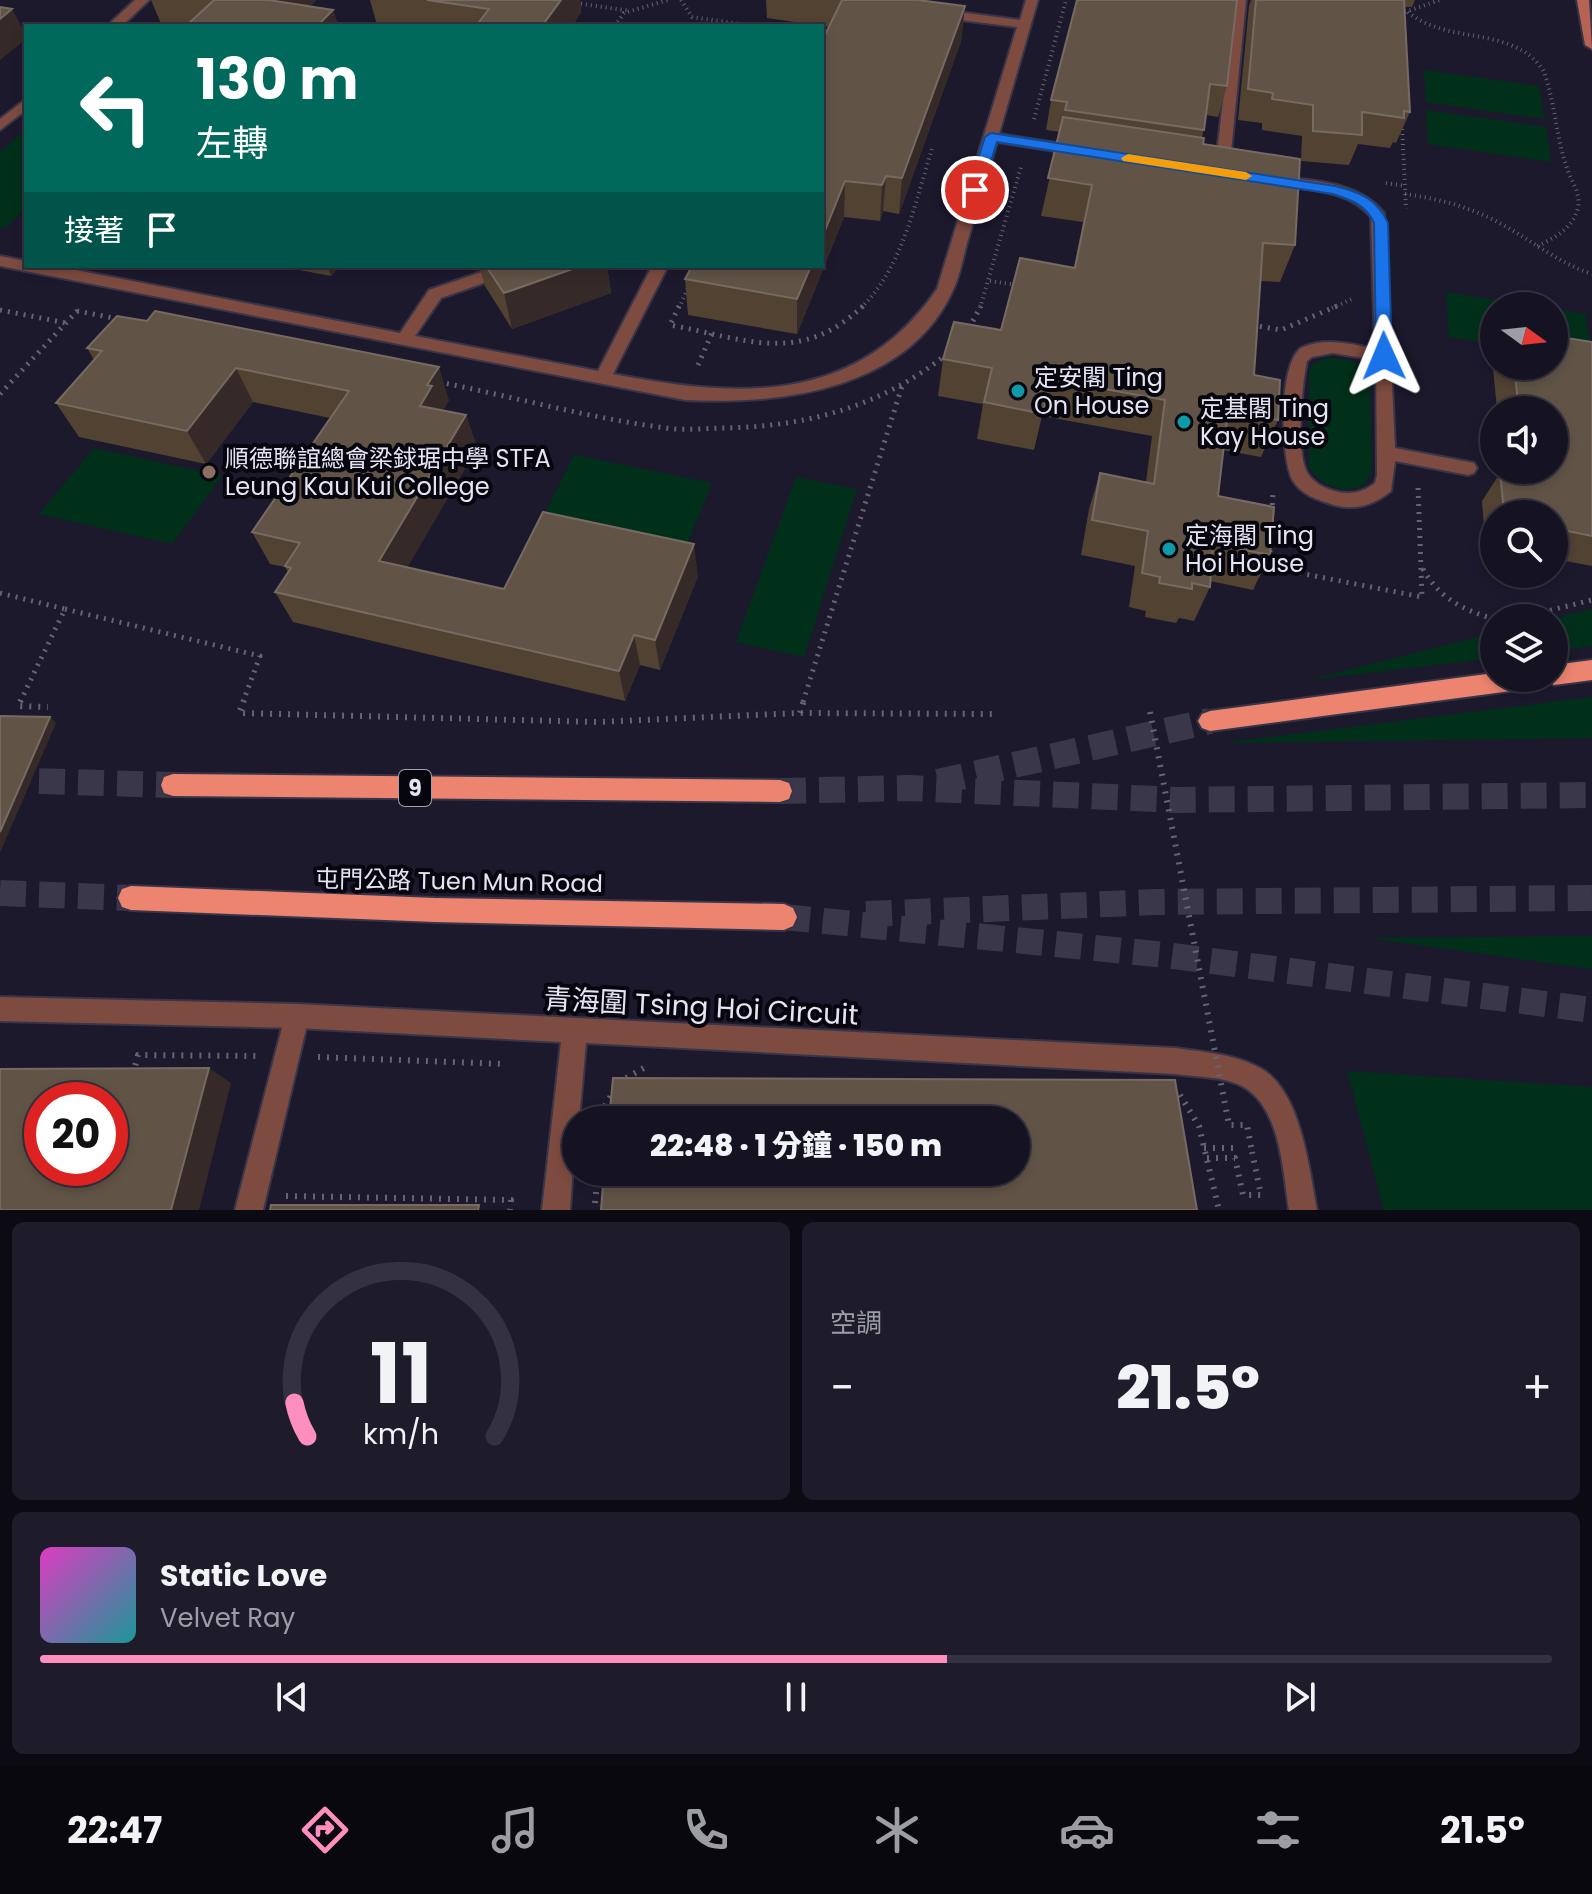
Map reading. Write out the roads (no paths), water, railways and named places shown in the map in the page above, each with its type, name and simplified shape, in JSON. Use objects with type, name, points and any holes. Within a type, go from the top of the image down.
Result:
[{"type":"highway","points":[[1568,673],[1592,670]]},
{"type":"highway","points":[[1210,721],[1480,685]]},
{"type":"highway","name":"9","points":[[173,785],[780,791]]},
{"type":"highway","name":"屯門公路 Tuen Mun Road","points":[[131,898],[435,910],[784,917]]},
{"type":"main road","points":[[1583,0],[1592,45]]},
{"type":"street","points":[[116,24],[143,0]]},
{"type":"street","points":[[37,268],[685,394],[753,396],[819,385],[876,361],[919,328],[935,310],[945,290],[1032,0]]},
{"type":"street","points":[[1240,0],[1229,173],[1347,193],[1375,209],[1381,223],[1384,356],[1386,453],[1384,486],[1363,500],[1347,501],[1315,491],[1302,481],[1292,458],[1299,359],[1318,348],[1333,347],[1384,356]]},
{"type":"street","points":[[920,11],[1024,24]]},
{"type":"street","points":[[0,126],[24,105]]},
{"type":"street","points":[[991,137],[1102,154]]},
{"type":"street","points":[[0,261],[24,265]]},
{"type":"street","points":[[404,339],[435,294],[509,268]]},
{"type":"street","points":[[603,377],[659,268]]},
{"type":"street","points":[[1386,453],[1468,468]]},
{"type":"street","name":"青海圍 Tsing Hoi Circuit","points":[[0,1009],[297,1016],[1175,1061],[1229,1069],[1260,1083],[1277,1106],[1288,1140],[1303,1210]]},
{"type":"street","points":[[251,1203],[297,1016]]},
{"type":"street","points":[[556,1210],[575,1031]]},
{"type":"tunnel","points":[[938,782],[1210,721]]},
{"type":"tunnel","points":[[0,780],[173,785]]},
{"type":"tunnel","points":[[780,791],[909,788],[1177,800],[1592,795]]},
{"type":"tunnel","points":[[0,893],[131,898]]},
{"type":"tunnel","points":[[866,914],[1157,902],[1592,898]]},
{"type":"tunnel","points":[[784,917],[1166,955],[1592,1010]]},
{"type":"place","name":"定安閣 Ting On House","points":[[1018,391]]},
{"type":"place","name":"定基閣 Ting Kay House","points":[[1184,422]]},
{"type":"place","name":"順德聯誼總會梁銶琚中學 STFA Leung Kau Kui College","points":[[209,472]]},
{"type":"place","name":"定海閣 Ting Hoi House","points":[[1169,549]]}]
